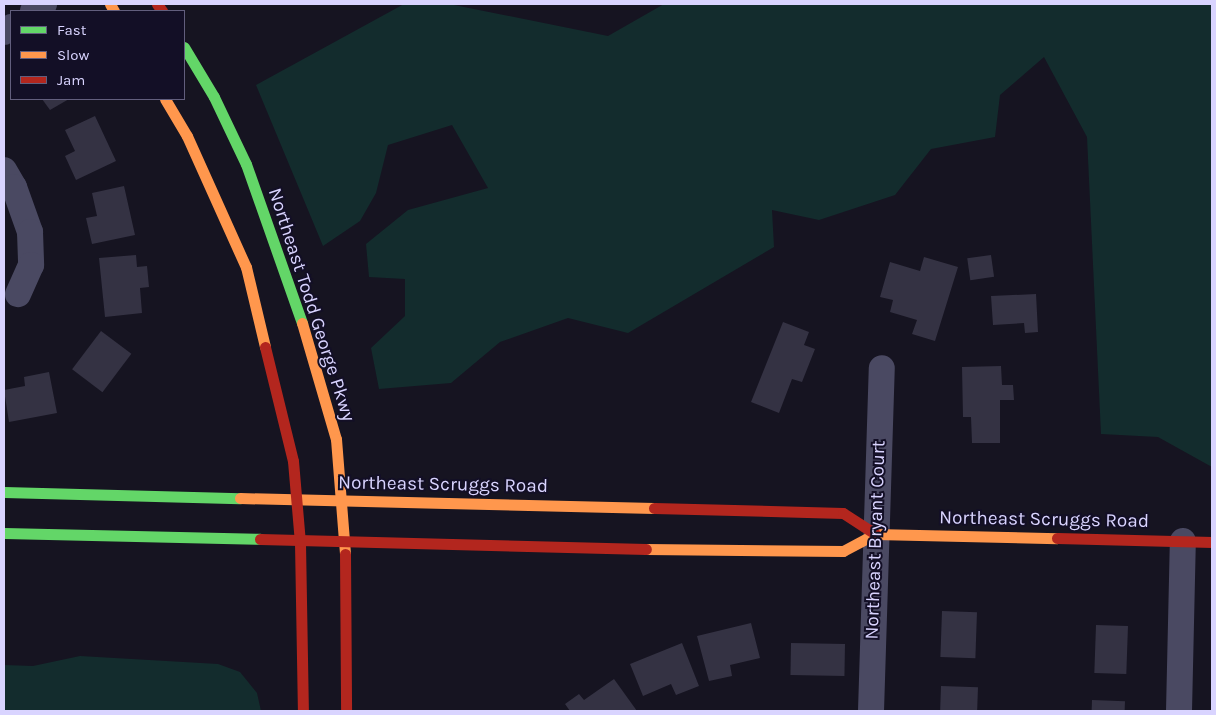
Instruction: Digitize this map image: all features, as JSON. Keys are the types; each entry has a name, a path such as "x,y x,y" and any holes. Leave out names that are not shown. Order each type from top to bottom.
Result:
{"street":[{"name":"Northeast Todd George Pkwy","path":"185,49 214,97 246,164 295,301 336,439 343,500 345,544 346,711"},
{"path":"166,100 187,136 246,267 293,460 298,499 300,542 303,711"},
{"path":"4,170 14,187 30,232 31,265 18,294"},
{"name":"Northeast Bryant Court","path":"871,711 875,534 882,368"},
{"name":"Northeast Scruggs Road","path":"4,492 843,513 875,534"},
{"name":"Northeast Scruggs Road","path":"4,534 345,544 761,552 843,551 875,534 1212,542"},
{"path":"1179,711 1183,541"}],"green space":[{"path":"404,4 449,4 608,36 664,4 1212,4 1212,467 1158,437 1101,434 1087,137 1044,57 1000,95 995,137 931,149 895,195 819,220 772,210 774,247 628,333 568,318 500,342 451,383 379,389 371,348 405,316 405,279 369,277 366,244 408,210 488,188 452,125 388,145 376,193 360,221 323,246 256,85"},
{"path":"80,656 218,664 240,672 257,693 261,711 4,711 4,665 33,666"}],"building":[{"path":"43,100 67,100 50,110"},
{"path":"95,116 116,161 76,180 65,156 75,151 65,130"},
{"path":"124,186 135,235 92,244 86,218 97,216 92,193"},
{"path":"136,255 137,267 147,266 149,287 140,288 142,313 105,317 99,258"},
{"path":"991,255 994,277 970,280 967,258"},
{"path":"924,257 958,267 935,341 912,334 917,320 890,312 893,300 880,297 890,262 920,271"},
{"path":"1036,294 1038,332 1025,333 1024,323 993,325 991,296"},
{"path":"783,322 809,332 804,345 815,349 802,382 792,379 779,413 751,402"},
{"path":"101,331 131,354 102,392 72,369"},
{"path":"1001,366 1002,385 1013,385 1014,400 1000,400 1000,443 972,443 971,417 963,417 962,367"},
{"path":"49,372 57,413 9,422 4,390 25,386 24,377"},
{"path":"942,611 977,612 975,658 940,657"},
{"path":"751,623 760,658 730,665 732,676 709,681 697,636"},
{"path":"1096,625 1128,626 1126,674 1094,673"},
{"path":"682,643 699,686 676,695 671,684 643,696 630,664"},
{"path":"791,643 845,644 844,676 790,675"},
{"path":"614,679 637,711 570,711 565,704 579,694 584,700"},
{"path":"941,686 978,687 977,711 940,711"},
{"path":"1092,700 1125,701 1125,711 1092,711"}],"traffic: fast":[{"path":"185,49 214,97 246,164 302,323"},
{"path":"4,492 240,498"},
{"path":"4,533 260,539"}],"traffic: slow":[{"path":"110,4 113,10"},
{"path":"166,100 187,136 246,267 265,347"},
{"path":"302,323 336,439 345,554"},
{"path":"240,498 654,508"},
{"path":"646,549 843,551 875,534 1057,538"}],"traffic: jam":[{"path":"157,4 161,10"},
{"path":"265,347 293,461 300,543 303,711"},
{"path":"654,508 843,513 875,534"},
{"path":"1057,538 1212,542"},
{"path":"260,539 646,549"},
{"path":"345,554 346,711"}]}
